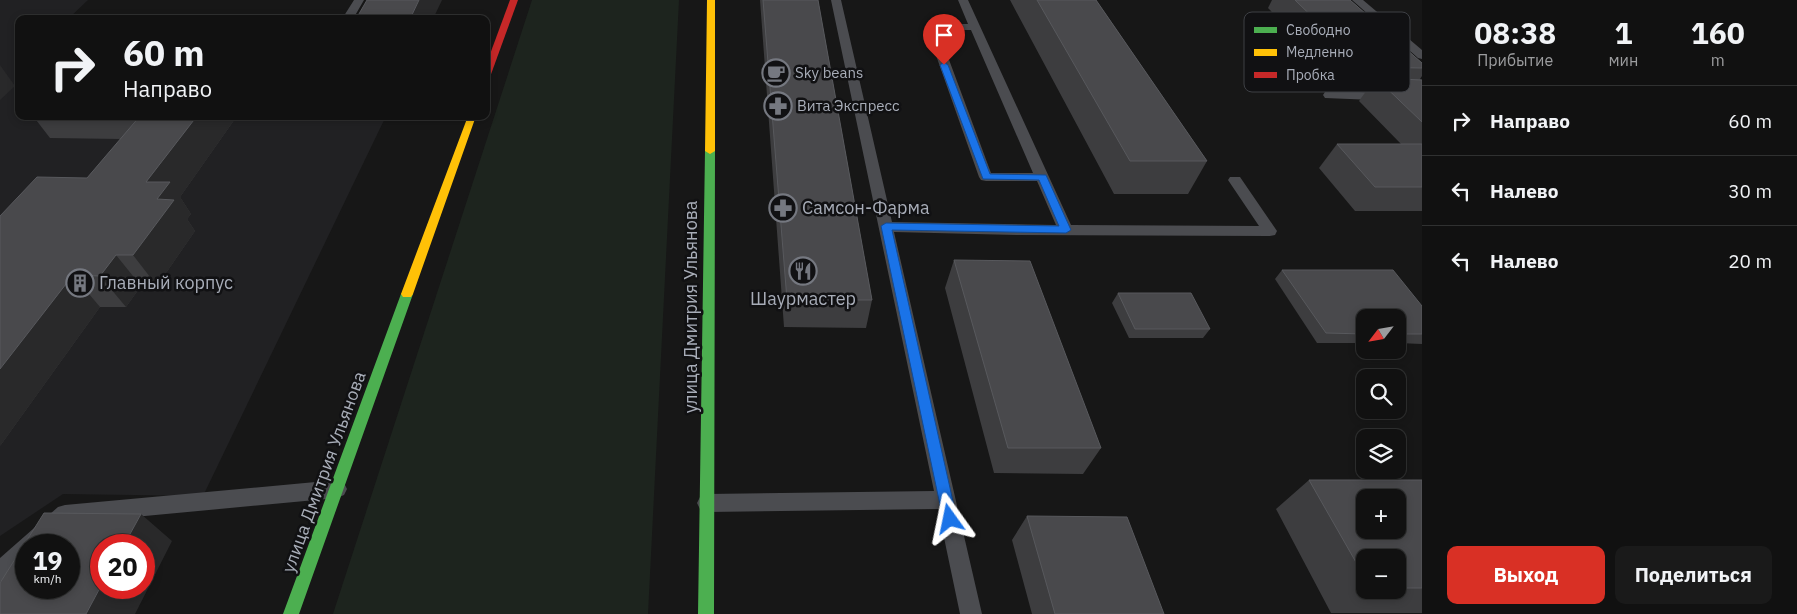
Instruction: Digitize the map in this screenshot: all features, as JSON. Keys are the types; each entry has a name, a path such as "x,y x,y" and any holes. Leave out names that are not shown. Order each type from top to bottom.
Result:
{"main road":[{"path":"490,66 514,0"},
{"name":"улица Дмитрия Ульянова","path":"706,614 711,0"},
{"name":"улица Дмитрия Ульянова","path":"291,614 471,120"}],"lane":[{"path":"350,15 359,0"},
{"path":"836,0 971,614"},
{"path":"963,0 1066,230"},
{"path":"1358,0 1372,12"},
{"path":"975,27 930,27 986,177 1042,177"},
{"path":"1410,46 1422,56"},
{"path":"1329,95 1422,98"},
{"path":"886,226 1066,230 1270,231 1235,180"},
{"path":"42,534 65,514 337,489"},
{"path":"707,503 946,500"},
{"path":"0,572 15,559"}],"shaded area":[{"path":"0,0 88,0 72,15 15,15 15,120 384,120 203,496 63,494 0,536"},
{"path":"532,0 679,0 648,614 333,614"}],"building":[{"path":"367,0 419,0 412,15 358,15"},
{"path":"763,0 818,0 872,300 787,300"},
{"path":"1037,0 1096,0 1207,161 1130,161"},
{"path":"1295,0 1350,0 1364,12 1307,12"},
{"path":"1410,52 1422,63 1422,68 1410,68"},
{"path":"1410,79 1422,80 1422,122 1391,92 1410,92"},
{"path":"137,120 194,120 146,182 170,182 157,199 174,200 133,255 116,255 100,276 73,275 0,369 0,216 37,177 87,178"},
{"path":"1337,144 1422,144 1422,187 1375,187"},
{"path":"954,260 1030,261 1101,448 1008,448"},
{"path":"1282,270 1393,270 1422,306 1422,334 1406,334 1406,309 1356,309 1356,334 1326,333"},
{"path":"1118,293 1191,293 1210,329 1135,329"},
{"path":"1309,480 1422,480 1422,588 1406,588 1406,549 1356,549 1356,562"},
{"path":"44,513 141,514 130,534 90,534 90,599 94,599 86,614 0,614 0,583 15,559 15,599 80,599 80,534 31,534"},
{"path":"1027,516 1127,517 1164,614 1055,614"}],"traffic: fast":[{"path":"706,614 710,151"},
{"path":"291,614 407,294"}],"traffic: slow":[{"path":"710,151 711,0"},
{"path":"407,294 471,120"}],"traffic: jam":[{"path":"490,66 514,0"}],"place":[{"name":"Sky beans","path":"776,73"},
{"name":"Вита Экспресс","path":"778,106"},
{"name":"Самсон-Фарма","path":"783,208"},
{"name":"Шаурмастер","path":"803,271"},
{"name":"Главный корпус","path":"80,283"}],"route":[{"path":"944,65 986,177 1042,177 1066,230 886,226 950,519"}]}
